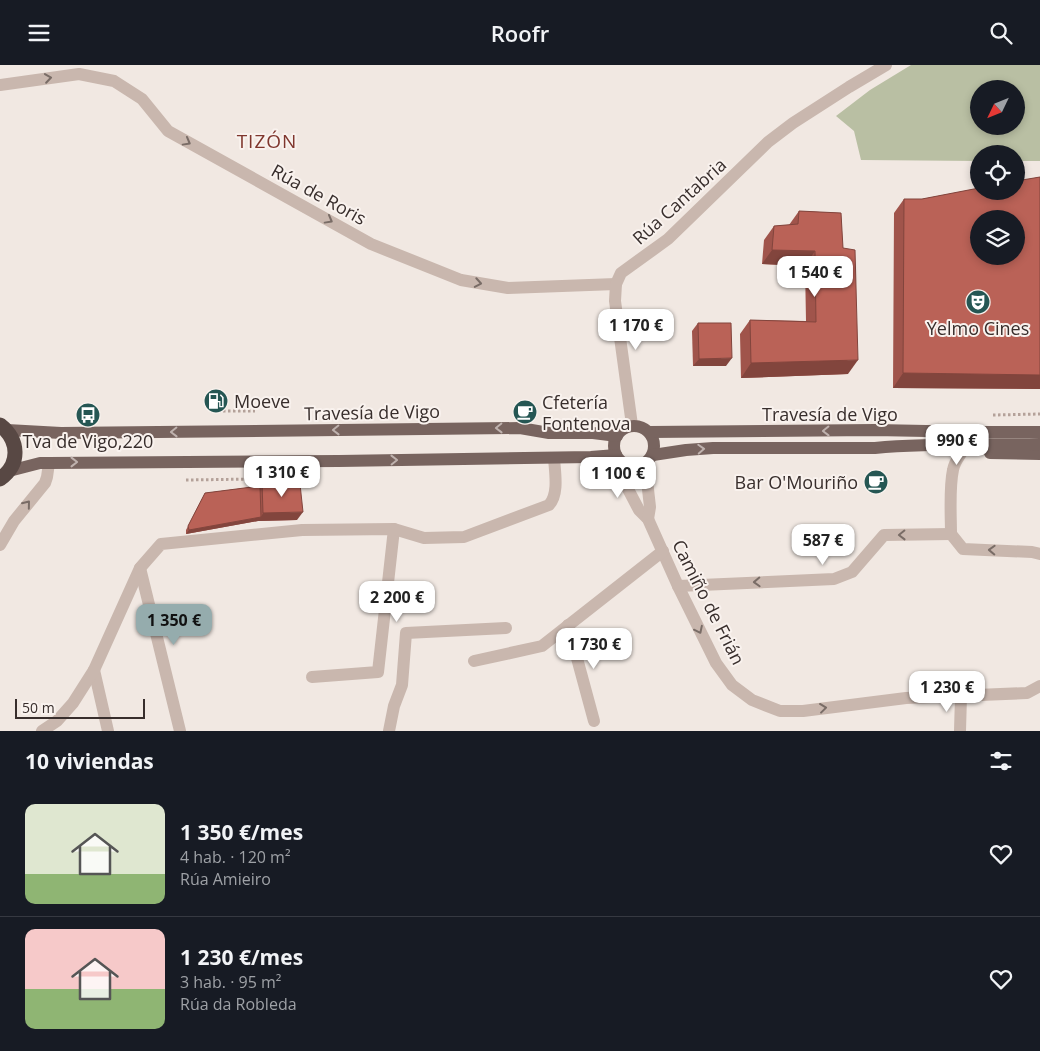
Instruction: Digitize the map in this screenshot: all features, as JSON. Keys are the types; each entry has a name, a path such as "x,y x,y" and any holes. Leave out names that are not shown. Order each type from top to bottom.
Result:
{"highway":[{"path":"3,428 12,438 15,446 15,455 13,463 3,477"}],"main road":[{"path":"875,430 1040,423"},
{"path":"3,477 40,463 591,457 620,459 634,466 640,465 649,459 654,443 650,432 642,427 632,425 620,431 614,445 620,459"},
{"name":"Travesía de Vigo","path":"3,428 61,433 520,427 549,433 617,435"},
{"name":"Travesía de Vigo","path":"650,432 1040,431"},
{"name":"Travesía de Vigo","path":"649,459 686,450 713,448 875,448 1040,444"},
{"path":"875,448 1040,454"}],"street":[{"name":"Rúa Cantabria","path":"616,284 621,273 668,239 768,142 801,118 886,65"},
{"name":"Rúa de Roris","path":"0,85 79,74 114,81 142,99 168,131 371,244 461,280 508,288 616,284"},
{"path":"616,284 615,301 632,425"},
{"path":"962,452 953,469 951,482 950,535 963,549 1037,554"},
{"path":"42,731 57,721 73,703 94,670 140,568 161,544 302,530 394,529 424,538 464,537 549,505 555,495 554,458"},
{"name":"Camiño de Frián","path":"620,459 628,489 640,510 648,519 716,663 732,685 752,700 780,711 803,711 906,698 1027,693 1040,686"},
{"name":"Camiño de Frián","path":"648,519 650,507 649,459"},
{"path":"0,545 14,521 45,483 49,463"},
{"path":"312,677 378,672 394,529"},
{"path":"678,586 834,579 852,572 884,535 950,535"},
{"path":"474,661 542,646 663,551"},
{"path":"140,568 180,731"},
{"path":"568,625 594,721"},
{"path":"389,731 394,706 402,685 406,633 506,628"},
{"path":"94,670 108,731"},
{"path":"960,731 961,696"}],"path":[{"path":"223,411 255,411"},
{"path":"186,480 254,479"}],"green space":[{"path":"911,65 1040,65 1040,161 1025,161 1025,145 970,145 970,161 861,160 854,131 836,116 870,90"}],"building":[{"path":"1040,177 1040,375 903,373 904,199 922,199 970,190 970,200 1025,200 1025,180"},
{"path":"799,211 841,213 843,248 855,250 858,360 751,363 750,320 816,322 815,251 772,250 774,226 798,224"},
{"path":"698,323 731,323 732,358 699,359"},
{"path":"262,482 300,484 303,512 263,513"},
{"path":"260,486 261,517 189,530 188,526 205,493"}],"place":[{"name":"Yelmo Cines","path":"978,302"},
{"name":"Moeve","path":"216,401"},
{"name":"Cfetería Fontenova","path":"525,412"},
{"name":"Tva de Vigo,220","path":"88,415"},
{"name":"Bar O'Mouriño","path":"876,482"}],"district":[{"name":"TIZÓN","path":"267,141"}]}
